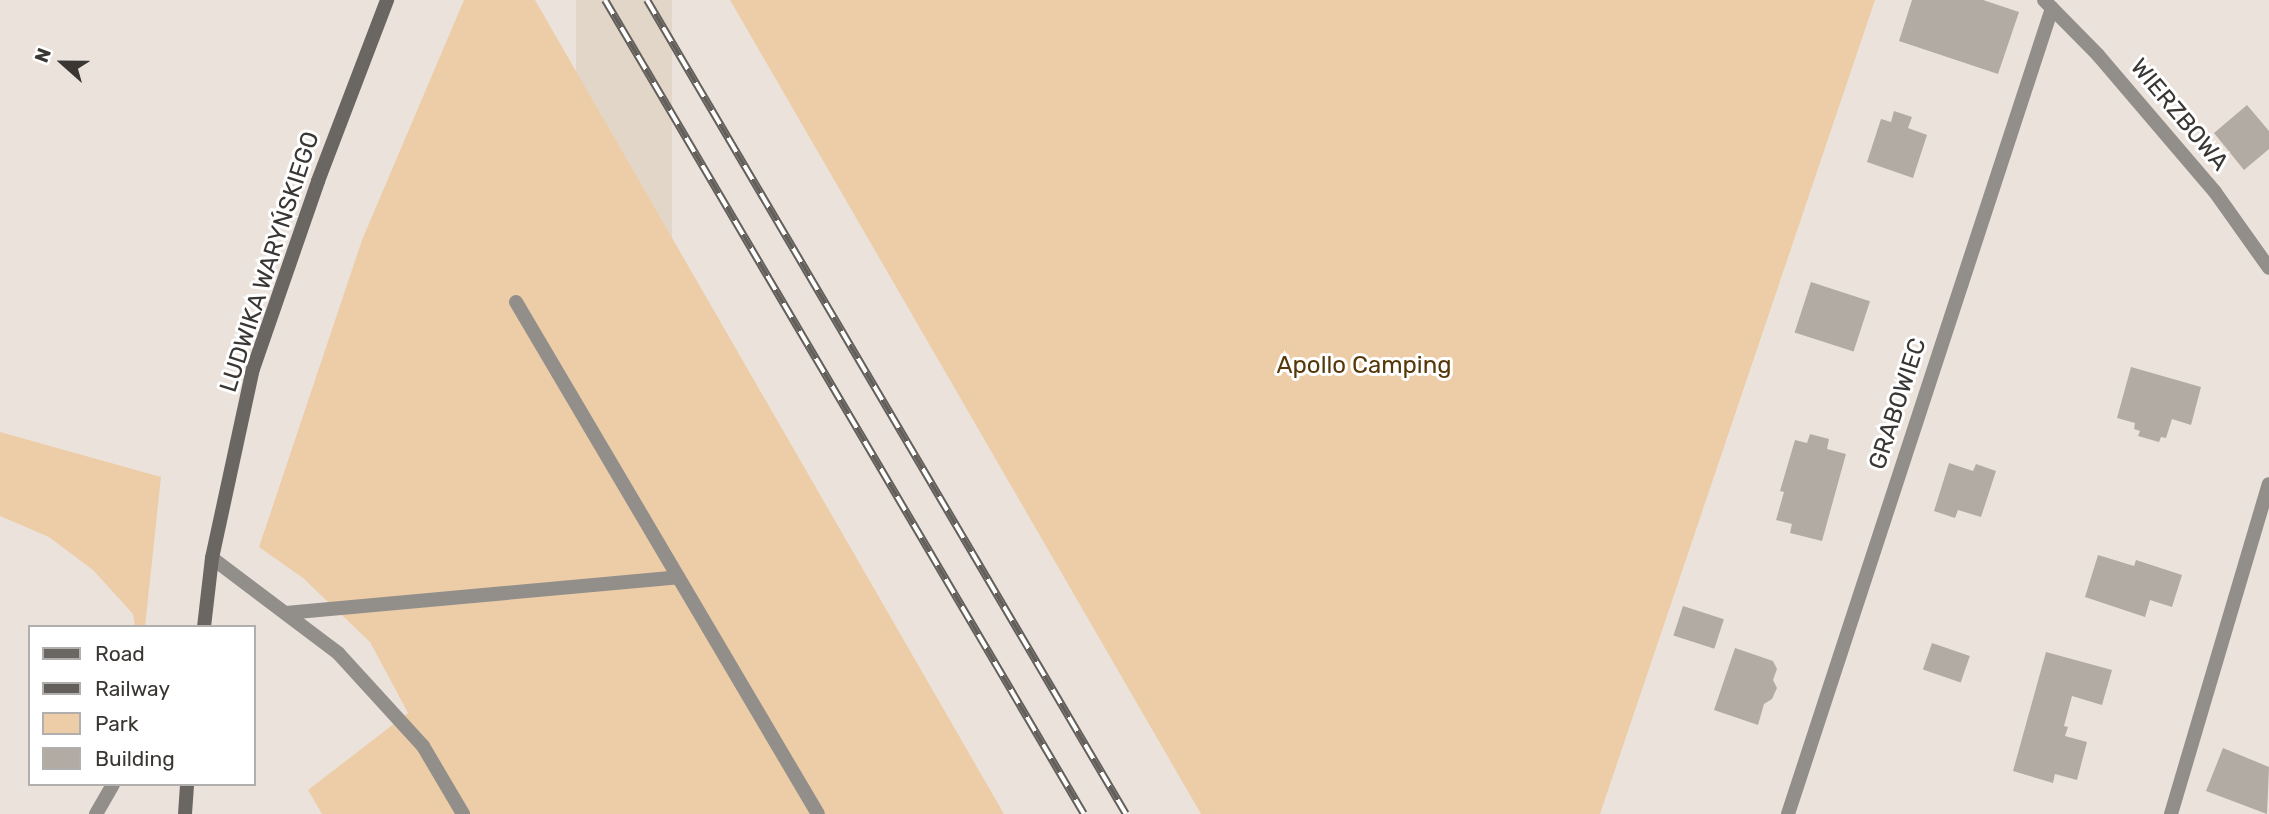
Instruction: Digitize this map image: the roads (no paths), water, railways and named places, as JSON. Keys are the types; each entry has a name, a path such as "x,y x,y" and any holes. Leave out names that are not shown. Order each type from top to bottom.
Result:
{"street":[{"name":"LUDWIKA WARYŃSKIEGO","path":"204,625 212,558 253,369 318,181 387,0"},
{"name":"WIERZBOWA","path":"2048,4 2098,55 2215,192 2269,268"},
{"name":"GRABOWIEC","path":"1788,814 2048,4"},
{"path":"516,302 818,814"},
{"path":"2171,814 2269,484"},
{"path":"212,558 338,653 423,746 463,814"},
{"path":"285,613 678,577"},
{"path":"96,814 112,786"},
{"path":"185,814 187,786"}],"railway":[{"path":"605,0 1084,814"},
{"path":"647,0 1126,814"}],"park label":[{"name":"Apollo Camping","path":"1364,366"}]}
